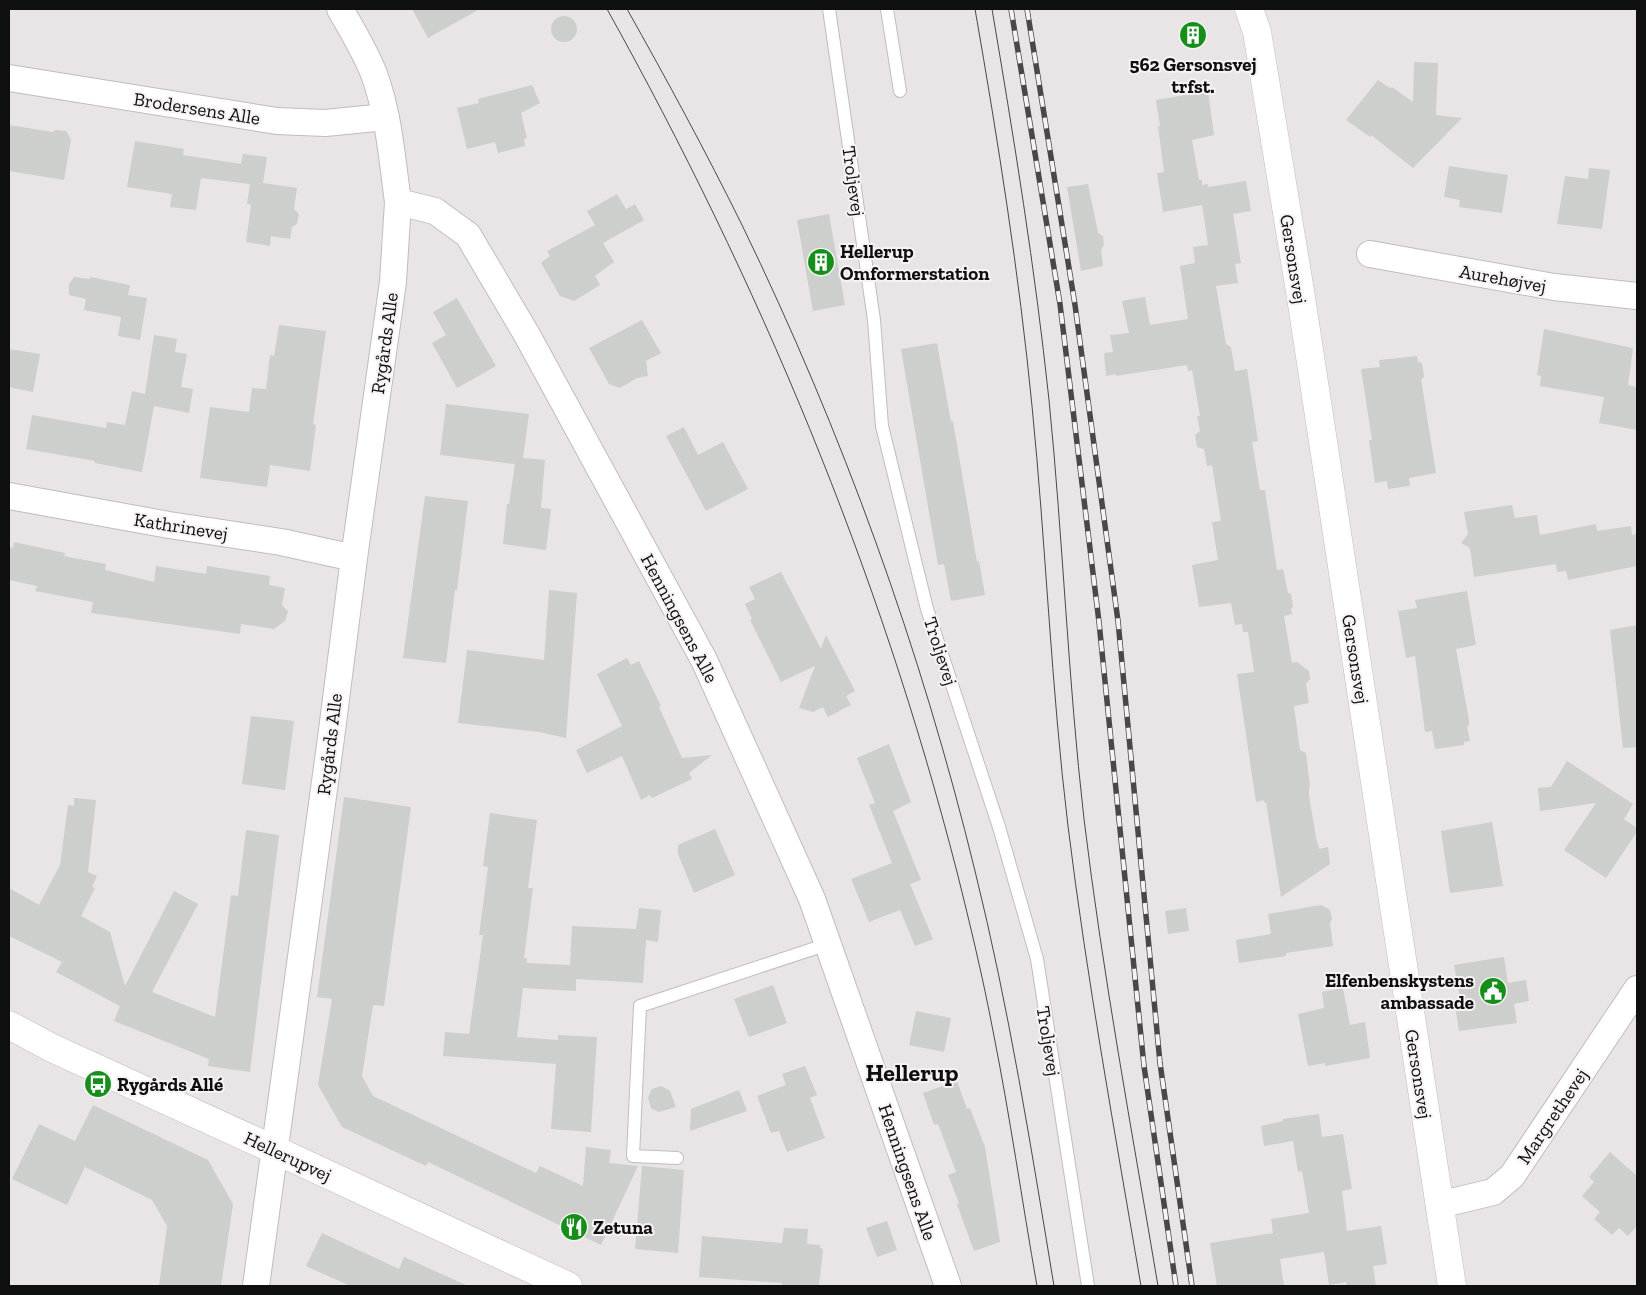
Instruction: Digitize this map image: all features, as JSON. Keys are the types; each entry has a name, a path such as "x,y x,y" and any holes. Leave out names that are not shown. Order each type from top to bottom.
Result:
{"street":[{"path":"340,9 374,73 386,116 398,202"},
{"name":"Gersonsvej","path":"1255,16 1298,283 1452,1286"},
{"name":"Brodersens Alle","path":"9,78 277,121 325,124 386,116"},
{"name":"Rygårds Alle","path":"256,1286 393,282 398,202"},
{"name":"Henningsens Alle","path":"398,202 435,210 468,235 527,335 704,660 812,899 948,1286"},
{"name":"Aurehøjvej","path":"1370,254 1554,287 1637,296"},
{"name":"Kathrinevej","path":"9,496 169,525 281,542 354,558"},
{"name":"Margrethevej","path":"1439,1205 1493,1192 1512,1176 1637,990"},
{"name":"Hellerupvej","path":"9,1025 52,1048 568,1286"}],"lane":[{"name":"Troljevej","path":"829,9 874,320 882,426 927,610 999,827 1037,960 1080,1247 1088,1286"},
{"path":"887,9 900,91"},
{"path":"677,1158 633,1156 640,1006 828,944"}],"building":[{"path":"412,9 480,9 428,38"},
{"path":"564,16 573,20 577,29 573,38 564,42 555,38 551,29 555,20"},
{"path":"1414,62 1438,63 1436,115 1462,118 1413,168 1371,135 1370,137 1346,120 1378,80 1390,88 1392,87 1413,102"},
{"path":"532,85 540,103 521,113 527,138 524,139 525,146 498,153 495,142 467,149 457,108 479,103 478,99"},
{"path":"1208,91 1214,135 1192,140 1199,180 1202,180 1202,185 1208,184 1208,187 1246,181 1251,211 1233,214 1241,263 1235,264 1238,283 1216,286 1226,344 1231,347 1235,371 1247,369 1258,441 1252,442 1260,490 1265,490 1277,570 1283,569 1293,606 1291,609 1292,614 1284,616 1292,663 1297,662 1309,671 1310,679 1306,684 1309,703 1294,706 1300,750 1306,753 1310,786 1309,796 1317,843 1319,849 1328,847 1330,864 1281,897 1266,802 1264,803 1264,800 1256,802 1237,674 1254,672 1248,632 1243,632 1242,624 1235,625 1231,603 1199,607 1192,565 1218,560 1212,522 1221,521 1212,465 1207,466 1204,449 1197,447 1195,435 1200,431 1197,416 1200,416 1192,370 1188,371 1187,365 1106,376 1104,353 1113,352 1110,335 1129,333 1122,301 1145,297 1150,325 1188,319 1180,266 1195,263 1193,247 1208,245 1202,205 1163,212 1157,173 1164,172 1156,100"},
{"path":"9,125 53,132 56,130 66,131 71,139 64,180 9,171"},
{"path":"135,141 184,149 183,155 241,164 243,154 267,157 263,183 297,188 294,209 299,214 297,224 292,227 290,239 271,236 270,246 246,242 251,205 247,204 250,184 201,178 196,210 170,207 172,194 127,187"},
{"path":"1449,166 1508,175 1502,213 1459,207 1460,200 1444,197"},
{"path":"1589,168 1610,170 1602,229 1557,224 1565,176 1588,179"},
{"path":"1088,184 1098,233 1103,236 1104,245 1101,250 1103,266 1081,271 1067,187"},
{"path":"617,194 626,209 635,204 644,220 603,243 614,262 595,276 600,285 574,301 560,296 541,263 550,256 547,251 595,225 587,211"},
{"name":"Hellerup Omformerstation","path":"829,214 845,305 813,311 797,220"},
{"path":"74,277 90,279 90,277 130,285 128,295 147,298 140,340 118,336 121,317 84,310 86,299 69,295 69,284"},
{"path":"457,298 496,366 457,388 432,343 446,335 433,312"},
{"path":"642,320 661,353 646,361 648,376 637,378 620,388 609,384 589,348"},
{"path":"279,325 326,331 313,424 316,425 310,471 270,465 267,487 200,478 210,407 249,412 252,388 266,389 270,355 274,356"},
{"path":"1544,329 1633,348 1628,385 1637,387 1637,430 1599,423 1604,397 1540,386 1541,376 1537,375"},
{"path":"154,335 177,339 175,352 187,354 181,387 193,389 189,413 154,406 142,472 95,463 95,461 26,449 32,415 106,428 107,422 125,425 132,391 145,394"},
{"path":"937,343 951,422 953,421 977,562 979,561 985,595 951,601 944,564 938,565 901,349"},
{"path":"9,349 40,354 33,392 9,387"},
{"path":"1417,356 1418,362 1422,363 1424,377 1421,379 1436,473 1409,478 1410,486 1388,489 1387,481 1375,483 1369,440 1372,440 1361,369 1380,367 1379,360"},
{"path":"446,404 529,414 523,458 545,460 541,508 551,509 546,550 503,544 507,504 509,504 515,464 440,455"},
{"path":"684,427 698,455 723,442 748,489 706,511 666,436"},
{"path":"425,496 468,501 446,663 403,658"},
{"path":"1512,505 1515,518 1537,515 1540,535 1596,524 1597,531 1631,526 1632,535 1637,534 1637,566 1568,580 1566,571 1557,572 1556,564 1474,577 1470,548 1461,543 1468,534 1464,512"},
{"path":"14,542 65,553 64,556 106,564 105,570 154,582 156,566 206,574 207,566 270,576 269,585 285,588 282,605 288,611 285,621 274,629 241,624 240,634 91,613 93,602 35,591 37,586 9,580 9,547 13,548"},
{"path":"781,572 821,649 826,635 855,691 846,696 851,705 828,717 823,707 813,712 799,708 815,666 781,682 750,620 752,619 745,604 755,599 749,587"},
{"path":"549,590 577,593 566,738 539,732 458,723 467,650 544,660"},
{"path":"1467,591 1476,645 1456,649 1469,720 1469,726 1467,726 1470,741 1464,742 1464,745 1435,749 1432,731 1425,732 1415,656 1406,658 1398,611 1417,608 1415,600"},
{"path":"1637,625 1637,747 1623,748 1610,630"},
{"path":"627,658 631,665 639,661 661,706 659,707 682,758 712,755 689,773 692,779 652,798 650,795 641,800 622,756 587,773 576,750 622,726 597,674"},
{"path":"251,716 294,721 285,790 242,784"},
{"path":"889,744 911,802 893,811 921,880 910,884 933,939 915,946 900,910 869,922 851,879 892,863 869,805 875,803 857,758"},
{"path":"1567,761 1633,804 1624,819 1637,828 1637,832 1606,878 1564,850 1596,803 1540,811 1538,788 1551,787"},
{"path":"344,797 411,807 384,1006 373,1005 362,1076 373,1096 536,1173 540,1166 583,1186 586,1147 611,1150 609,1163 638,1166 601,1245 428,1162 426,1166 342,1127 318,1085 332,999 317,997"},
{"path":"74,798 96,800 88,872 97,876 92,887 95,888 81,916 110,932 125,986 174,891 198,904 152,992 215,1017 231,895 238,896 246,830 279,835 250,1072 208,1066 209,1059 114,1021 120,1006 56,972 62,962 9,936 9,888 39,905 60,865 68,805 74,806"},
{"path":"490,813 537,820 528,888 533,888 524,958 527,958 527,963 570,965 572,926 636,929 639,908 661,910 658,942 646,940 643,983 576,979 576,991 523,988 517,1037 558,1040 558,1035 597,1037 591,1132 551,1129 556,1064 443,1056 445,1032 469,1034 483,935 479,935 488,867 483,866"},
{"path":"1492,822 1503,886 1450,893 1441,831"},
{"path":"715,829 735,875 694,893 678,854 678,845"},
{"path":"1321,905 1330,910 1333,946 1239,963 1236,940 1271,934 1268,914"},
{"path":"1186,908 1189,931 1168,934 1165,911"},
{"name":"Elfenbenskystens ambassade","path":"1504,957 1508,983 1526,980 1529,1001 1514,1004 1517,1023 1459,1031 1454,999 1460,998 1454,965"},
{"path":"773,985 787,1023 749,1037 734,999"},
{"path":"1343,988 1350,1025 1365,1022 1370,1058 1325,1066 1325,1063 1308,1066 1298,1014 1324,1008 1322,992"},
{"path":"916,1011 951,1018 944,1052 909,1045"},
{"path":"805,1066 817,1095 810,1098 825,1138 787,1152 779,1131 771,1133 757,1096 786,1085 782,1074"},
{"path":"957,1081 967,1109 970,1108 985,1147 1000,1242 974,1251 948,1175 956,1172 938,1124 934,1125 923,1093"},
{"path":"661,1086 670,1091 676,1107 659,1112 651,1108 648,1098 652,1089"},
{"path":"739,1090 747,1111 690,1131 691,1109"},
{"path":"93,1105 208,1160 233,1204 221,1286 159,1286 167,1226 152,1200 85,1167 67,1205 12,1179 39,1124 75,1141"},
{"path":"1319,1114 1322,1137 1343,1134 1352,1189 1342,1191 1347,1231 1381,1226 1387,1264 1373,1266 1376,1286 1347,1286 1346,1282 1329,1285 1324,1252 1280,1259 1284,1286 1217,1286 1210,1243 1273,1233 1271,1219 1309,1213 1302,1171 1298,1172 1293,1141 1264,1146 1261,1126 1283,1121 1283,1119"},
{"path":"1610,1152 1637,1176 1637,1226 1628,1236 1619,1228 1612,1235 1594,1219 1600,1212 1582,1196 1594,1182 1589,1177"},
{"path":"642,1166 684,1170 678,1253 635,1249"},
{"path":"887,1221 897,1250 877,1257 866,1228"},
{"path":"784,1228 808,1229 807,1244 820,1245 820,1248 823,1249 819,1286 781,1286 782,1283 699,1277 702,1236 782,1243"},
{"path":"322,1233 399,1269 404,1257 468,1286 350,1286 306,1266"}],"tram line":[{"path":"607,9 715,216 764,322 810,429 852,537 891,647 926,759 957,872 976,951 999,1063 1037,1286"},
{"path":"627,9 714,170 779,303 845,461 904,623 954,788 987,922 1019,1078 1054,1286"},
{"path":"975,9 1007,207 1027,356 1037,458 1057,721 1068,826 1111,1114 1141,1286"},
{"path":"992,9 1024,204 1049,400 1078,767 1084,819 1118,1053 1158,1286"}],"railway":[{"path":"1011,9 1060,304 1099,622 1144,1066 1176,1286"},
{"path":"1027,9 1075,305 1118,621 1160,1063 1192,1286"}],"place":[{"name":"562 Gersonsvej trfst.","path":"1193,35"},
{"name":"Hellerup Omformerstation","path":"821,262"},
{"name":"Elfenbenskystens ambassade","path":"1493,991"},
{"name":"Rygårds Allé","path":"98,1084"},
{"name":"Zetuna","path":"574,1227"}],"district":[{"name":"Hellerup","path":"912,1073"}]}
